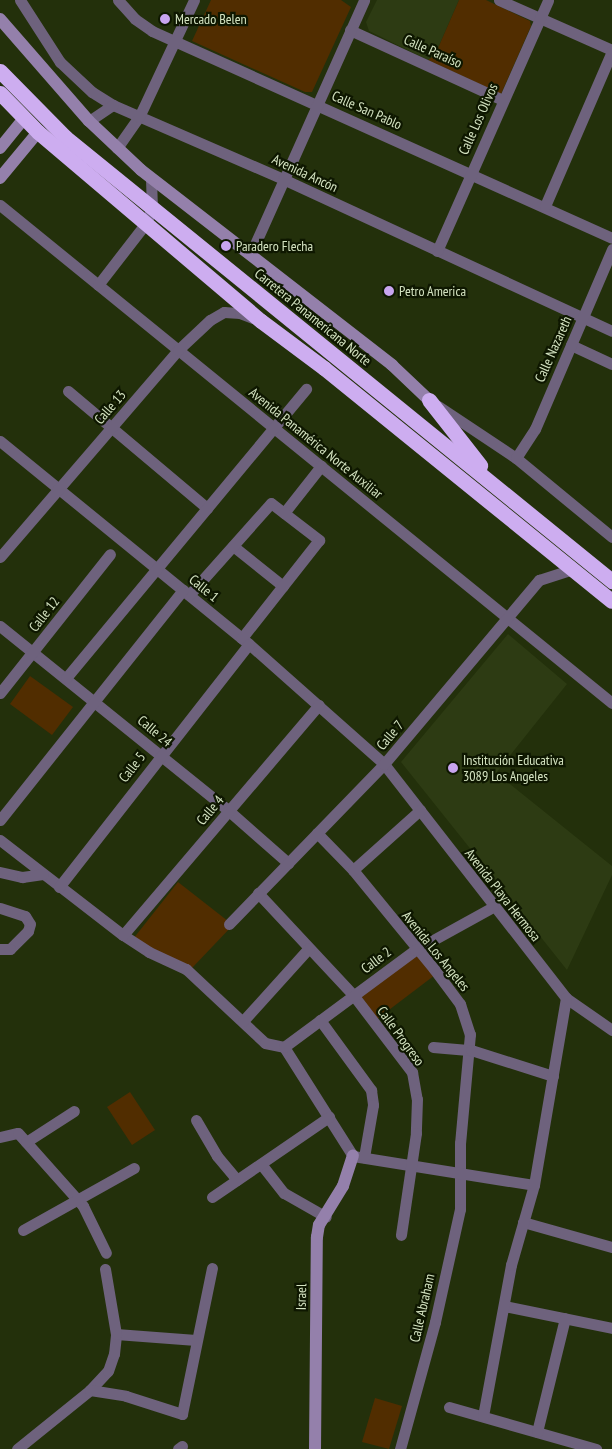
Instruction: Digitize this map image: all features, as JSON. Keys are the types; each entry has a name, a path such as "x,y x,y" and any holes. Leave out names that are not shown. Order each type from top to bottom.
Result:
{"highway":[{"name":"Carretera Panamericana Norte","path":"0,71 46,120 612,581"},
{"path":"0,93 38,132 261,321 324,368 612,601"},
{"path":"429,400 496,486"}],"main road":[{"path":"0,19 89,121 117,148 151,178 251,253 392,365 429,400"},
{"path":"0,148 24,118"},
{"path":"0,178 38,132"},
{"name":"Israel","path":"315,1449 316,1237 319,1225 326,1217 359,1156"}],"street":[{"name":"Avenida Ancón","path":"20,0 60,62 92,92 113,105 283,179 612,331"},
{"name":"Calle San Pablo","path":"118,0 135,19 175,41 545,206 612,238"},
{"path":"117,148 139,116 194,0"},
{"path":"251,253 363,2 351,0"},
{"path":"499,0 612,51 545,206"},
{"name":"Calle Los Olivos","path":"437,251 538,18 548,0"},
{"name":"Calle Paraíso","path":"350,30 503,100"},
{"path":"89,121 113,105"},
{"path":"98,285 146,223 152,208 151,178"},
{"name":"Avenida Panamérica Norte Auxiliar","path":"0,205 612,703"},
{"name":"Calle Nazareth","path":"516,458 535,429 612,249"},
{"name":"Calle 13","path":"0,557 178,350 210,320 224,312 240,313 261,321"},
{"path":"571,345 612,364"},
{"path":"66,678 306,388"},
{"path":"68,391 207,508"},
{"path":"429,400 516,458 612,537"},
{"name":"Calle 1","path":"0,441 245,641 384,764"},
{"path":"0,820 95,701 186,592 233,546 270,503 284,513 321,466"},
{"name":"Calle 5","path":"59,887 160,755 245,641 283,586 319,540 284,513"},
{"path":"233,546 283,586"},
{"name":"Calle 12","path":"0,693 110,554"},
{"name":"Calle 7","path":"229,924 384,764 539,580 572,569"},
{"name":"Calle 24","path":"0,626 229,811 288,863"},
{"name":"Calle 4","path":"123,935 319,705"},
{"name":"Avenida Playa Hermosa","path":"384,764 493,907 566,998 612,1030"},
{"path":"353,870 420,810"},
{"name":"Avenida Los Angeles","path":"316,833 353,870 460,1004 467,1019 471,1050 458,1172"},
{"path":"0,840 123,935 149,952 186,970 265,1043 284,1047 329,1117 359,1156 534,1185"},
{"path":"0,872 22,877 43,874"},
{"name":"Calle Progreso","path":"258,894 354,996 412,1072 417,1099 412,1164 401,1235"},
{"name":"Calle 2","path":"284,1047 416,950 493,907"},
{"path":"0,908 25,916 30,924 28,931 10,949 0,950"},
{"path":"243,1021 309,948"},
{"path":"483,1416 504,1306 523,1222 534,1185 566,998"},
{"path":"320,1020 371,1090 373,1105 359,1156"},
{"path":"433,1047 471,1050 553,1076"},
{"path":"26,1142 74,1111"},
{"path":"212,1197 329,1117"},
{"path":"196,1120 216,1156 237,1180"},
{"path":"0,1138 18,1133 83,1206 106,1252"},
{"path":"261,1164 284,1193 326,1217"},
{"path":"23,1230 134,1168"},
{"name":"Calle Abraham","path":"400,1449 452,1248 460,1209 458,1172"},
{"path":"523,1222 612,1247"},
{"path":"90,1390 126,1396 182,1414 212,1268"},
{"path":"17,1449 90,1390 108,1371 114,1354 116,1334 105,1269"},
{"path":"504,1306 612,1328"},
{"path":"537,1432 565,1318"},
{"path":"116,1334 196,1340"},
{"path":"449,1407 596,1449"}],"shaded area":[{"path":"211,0 341,0 351,7 312,92 305,92 192,41"},
{"path":"377,0 459,0 435,55 428,60 369,31 366,22"},
{"path":"459,0 486,0 530,21 531,26 501,94 428,60 435,55"},
{"name":"Institución Educativa 3089 Los Angeles","path":"508,634 567,684 496,773 612,866 612,875 567,970 401,762"},
{"path":"30,676 73,707 52,735 10,704"},
{"path":"178,882 233,925 192,968 133,939"},
{"path":"413,957 420,957 435,975 377,1019 361,996"},
{"path":"130,1092 155,1130 132,1145 107,1107"},
{"path":"375,1398 402,1406 389,1449 362,1442"}],"place":[{"name":"Mercado Belen","path":"165,19"},
{"name":"Paradero Flecha","path":"226,246"},
{"name":"Petro America","path":"389,291"},
{"name":"Institución Educativa 3089 Los Angeles","path":"453,768"}]}
